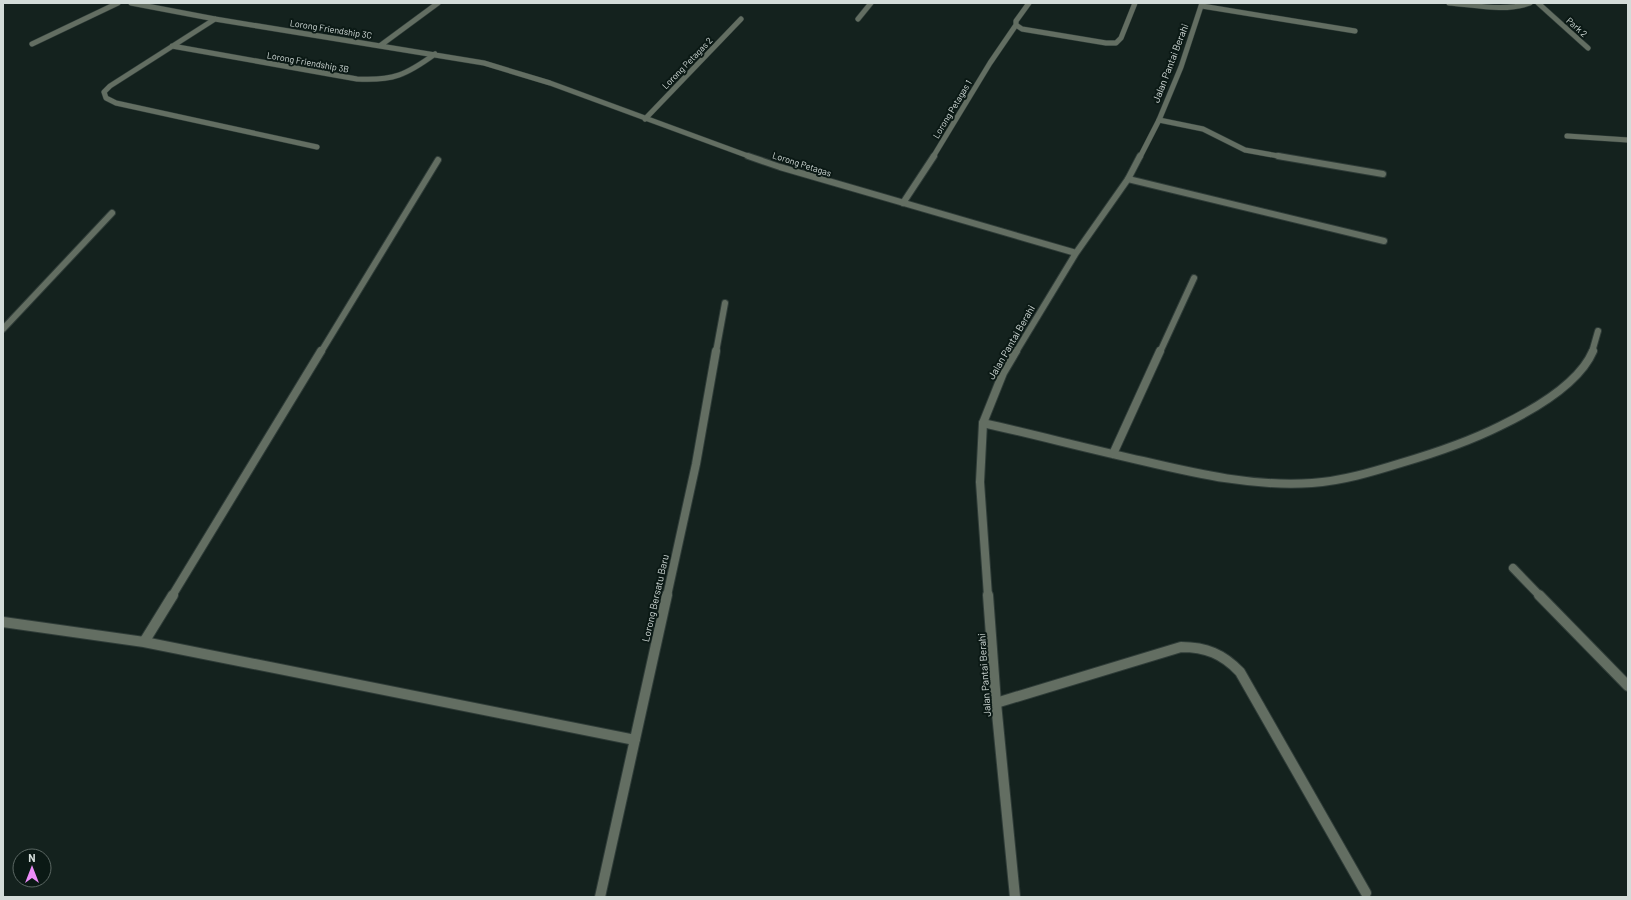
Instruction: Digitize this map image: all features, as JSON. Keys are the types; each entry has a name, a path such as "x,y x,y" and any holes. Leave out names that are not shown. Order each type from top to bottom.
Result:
{"street":[{"path":"32,44 118,3"},
{"name":"Lorong Friendship 3C","path":"131,3 215,19 435,54 484,63 528,75"},
{"path":"381,45 438,3"},
{"path":"858,19 871,3"},
{"name":"Lorong Petagas 1","path":"903,203 948,134 990,63 1016,25 1016,21 1029,3"},
{"path":"1016,25 1022,29 1106,43 1116,43 1121,38 1135,3"},
{"path":"1449,3 1513,7 1530,3"},
{"name":"Park 2","path":"1538,3 1588,48"},
{"path":"1202,4 1355,31"},
{"name":"Jalan Pantai Berahi","path":"1015,897 996,703 980,482 983,422 1003,373 1076,252 1128,179 1159,120 1181,67 1202,4"},
{"path":"215,19 110,86 104,92 106,98 116,103 317,147"},
{"name":"Lorong Petagas 2","path":"645,119 741,19"},
{"name":"Lorong Friendship 3B","path":"172,46 357,79 375,80 390,80 412,71 435,54"},
{"name":"Lorong Petagas","path":"528,75 645,119 780,167 1076,252"},
{"path":"1159,120 1197,127 1217,135 1232,145 1245,150 1383,174"},
{"path":"1567,136 1628,140"},
{"path":"144,642 438,160"},
{"path":"1128,179 1384,241"},
{"path":"3,329 112,213"},
{"path":"1113,454 1194,278"},
{"name":"Lorong Bersatu Baru","path":"600,897 696,464 724,303"},
{"path":"983,422 1184,471 1266,482 1312,483 1350,477 1379,470 1469,440 1516,418 1564,388 1580,370 1597,343 1598,331"},
{"path":"1513,568 1628,686"},
{"path":"3,622 144,642 635,740"},
{"path":"996,703 1181,647 1196,646 1212,650 1228,659 1240,672 1366,893"}]}
